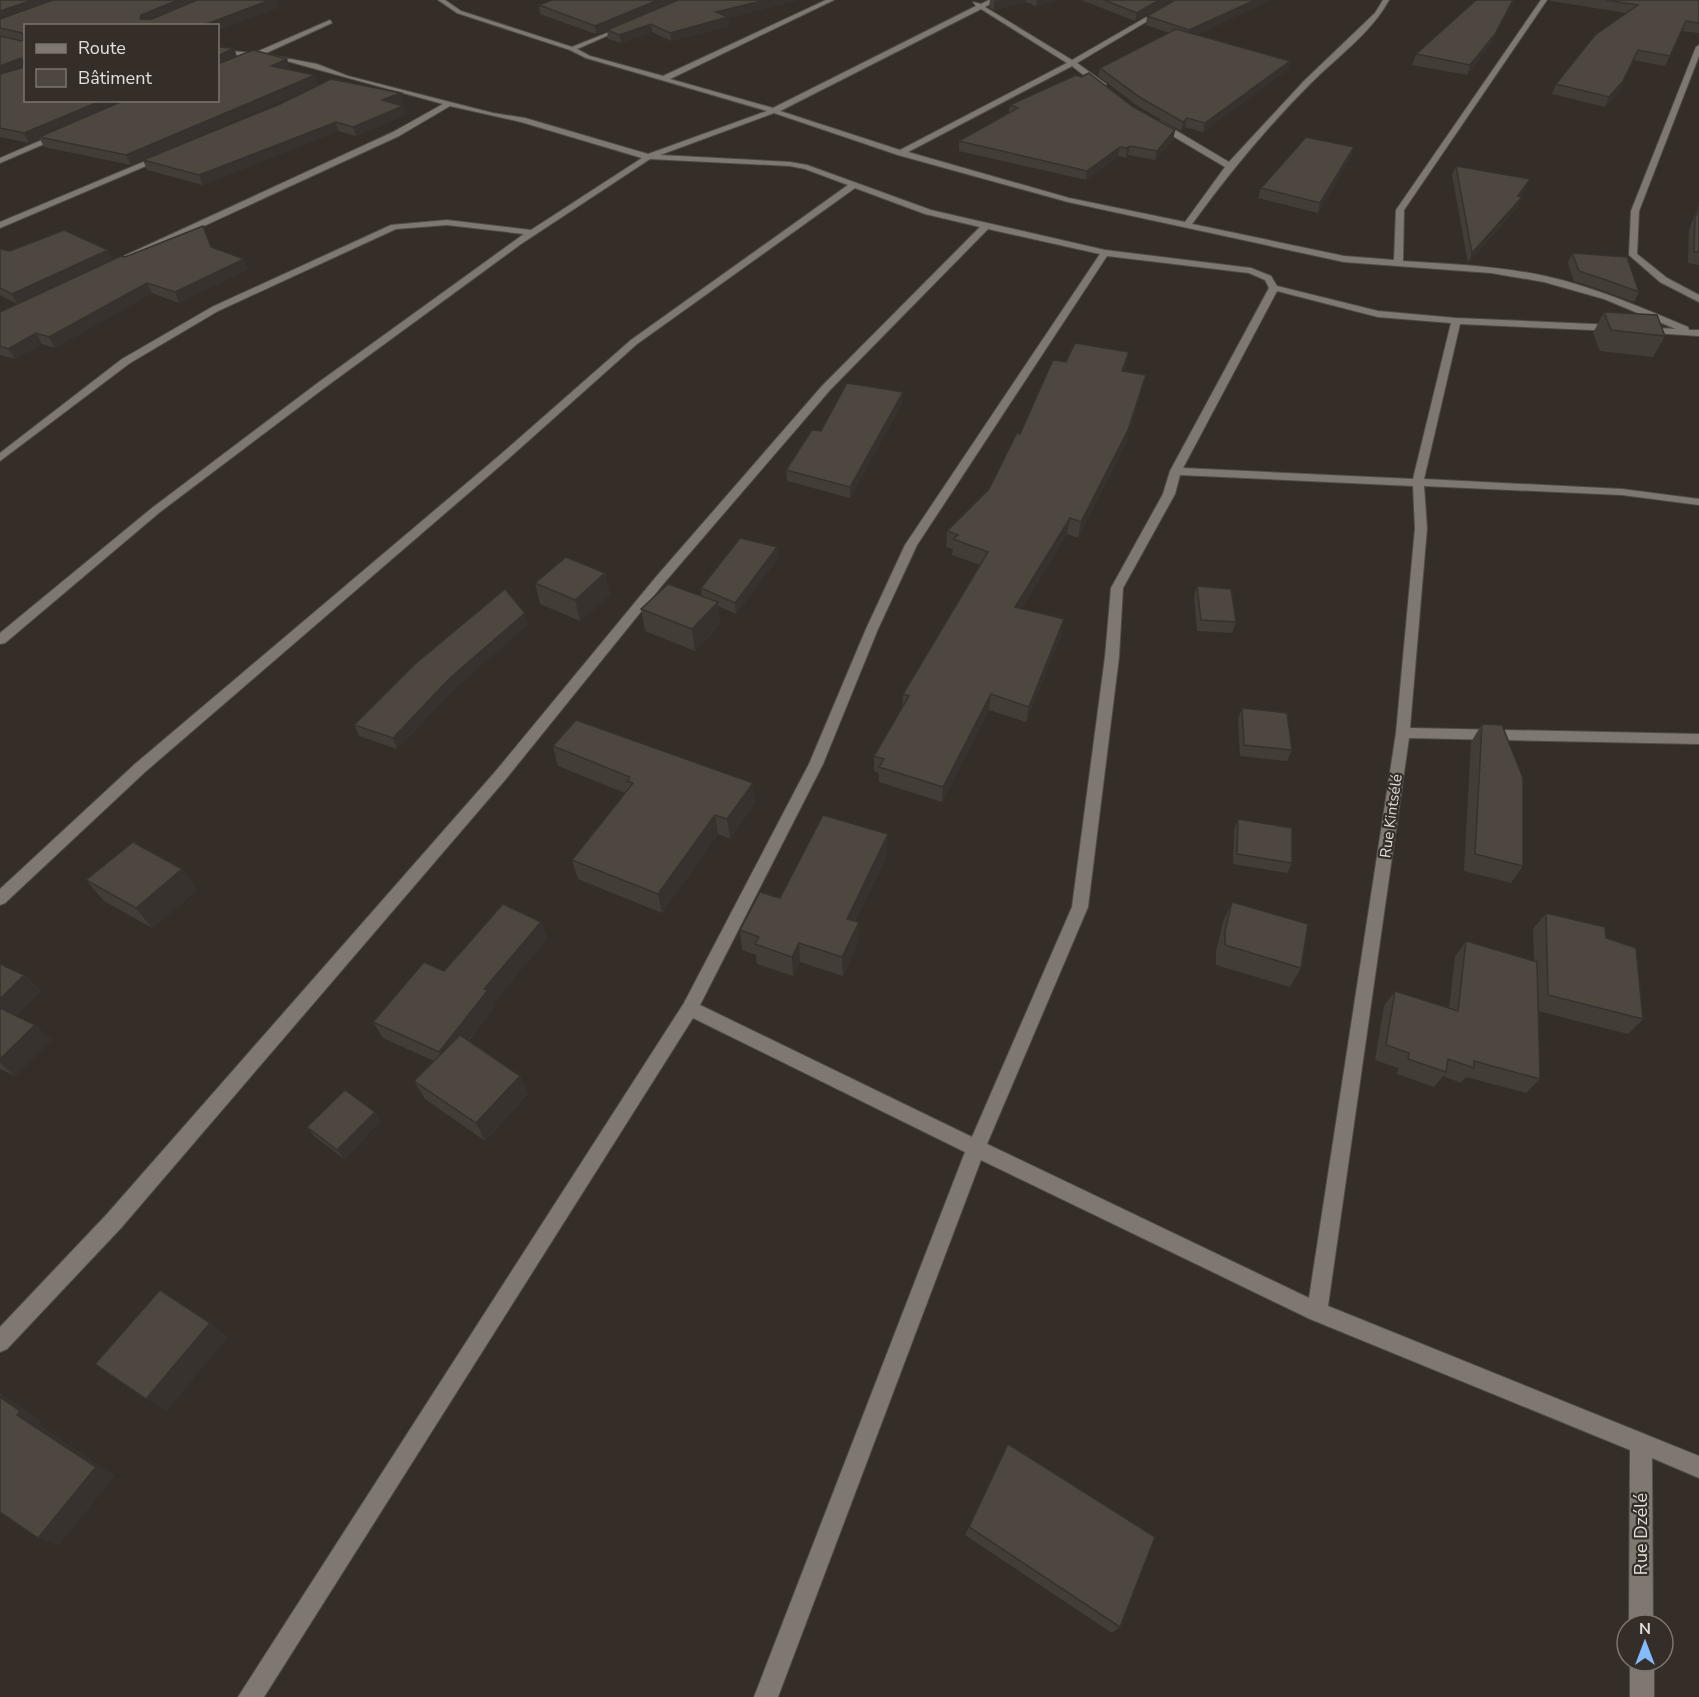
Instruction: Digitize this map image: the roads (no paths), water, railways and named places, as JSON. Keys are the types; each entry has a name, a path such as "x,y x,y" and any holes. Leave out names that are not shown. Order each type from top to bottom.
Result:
{"street":[{"path":"441,0 459,12 572,49 588,57 774,111 901,153 1068,200 1344,259 1491,270 1545,279 1608,297 1696,333"},
{"path":"661,80 831,0"},
{"path":"971,0 1072,63 1108,90"},
{"path":"0,640 156,510 322,384 533,232 648,157 774,111 994,0"},
{"path":"901,153 1072,63 1180,0"},
{"path":"1186,227 1230,166 1307,82 1378,14 1386,0"},
{"path":"1398,263 1400,210 1544,0"},
{"path":"219,71 330,22"},
{"path":"572,49 633,23"},
{"path":"1699,47 1635,211 1633,255 1649,272 1670,286 1699,299"},
{"path":"219,52 255,54 323,66 346,77 522,120 648,157 790,164 928,212 1105,253 1251,271 1268,278 1274,288 1378,314 1456,321 1696,333"},
{"path":"335,82 346,77"},
{"path":"113,264 396,134 449,104"},
{"path":"1145,116 1230,166"},
{"path":"0,161 73,130"},
{"path":"0,225 169,154"},
{"path":"0,899 140,768 504,457 634,342 854,185"},
{"path":"0,458 135,355 215,309 394,227 421,222 462,221 533,232"},
{"path":"0,1342 114,1221 454,829 660,580 826,388 986,225"},
{"path":"250,1697 690,1008 816,764 872,629 911,545 1105,253"},
{"path":"766,1697 976,1148 1080,907 1112,657 1117,588 1169,494 1176,471 1274,288"},
{"name":"Rue Kintsélé","path":"1317,1312 1403,733 1421,528 1418,483 1456,321"},
{"path":"1176,471 1623,492 1699,502"},
{"path":"1403,733 1699,739"},
{"path":"690,1008 1317,1312 1699,1467"},
{"name":"Rue Dzélé","path":"1641,1443 1641,1613"},
{"path":"1642,1673 1642,1697"}]}
